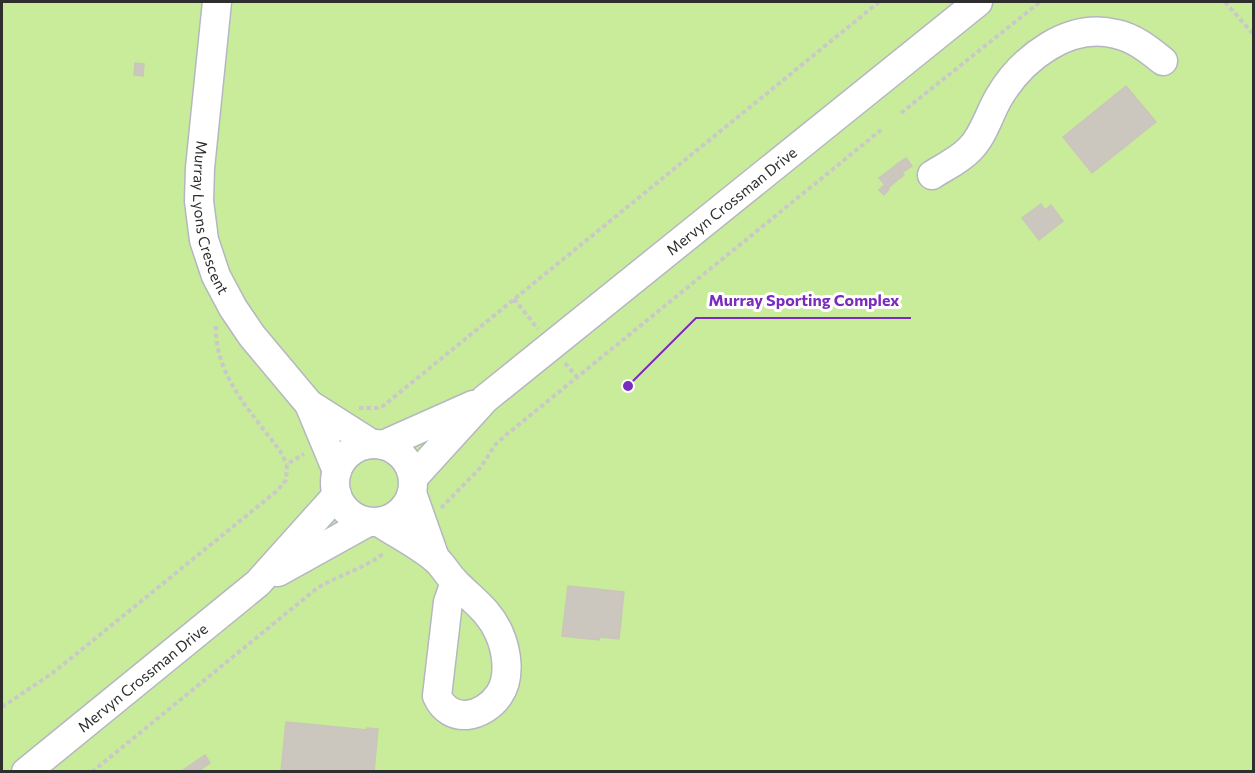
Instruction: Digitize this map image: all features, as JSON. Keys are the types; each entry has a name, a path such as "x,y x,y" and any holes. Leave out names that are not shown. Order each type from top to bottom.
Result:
{"street":[{"name":"Murray Lyons Crescent","path":"217,2 200,168 200,201 204,240 216,276 252,336 309,404 377,445"},
{"name":"Mervyn Crossman Drive","path":"413,486 485,399 978,2"},
{"path":"932,175 969,150 978,140 1010,79 1026,64 1060,40 1079,33 1094,31 1116,33 1132,39 1164,61"},
{"name":"Mervyn Crossman Drive","path":"377,445 485,399"},
{"name":"Murray Lyons Crescent","path":"309,404 337,483"},
{"path":"435,558 413,486 410,467 403,457 394,449 377,445 360,447 350,452 342,461 337,483 348,513 374,522 435,558 455,582"},
{"name":"Mervyn Crossman Drive","path":"258,583 337,483"},
{"path":"374,522 391,519 400,513 408,504 413,486"},
{"name":"Mervyn Crossman Drive","path":"26,771 258,583 374,522"}],"path":[{"path":"354,412 357,408 383,406 879,2"},
{"path":"901,113 1040,2"},
{"path":"1225,2 1254,35"},
{"path":"439,511 481,467 495,445 506,435 881,130"},
{"path":"2,707 54,672 278,490 286,480 287,464 280,451 232,384 219,357 215,341 215,327 226,295"},
{"path":"287,464 306,453"},
{"path":"92,771 316,589 343,574 368,564 385,553"}],"green space":[{"path":"2,2 1253,2 1253,771 2,772"}],"building":[{"path":"135,63 144,64 143,76 134,75"},
{"path":"1126,86 1156,122 1092,173 1063,137"},
{"path":"906,158 912,166 903,172 897,164"},
{"path":"896,165 904,175 888,188 879,178"},
{"path":"884,185 889,189 884,195 879,190"},
{"path":"1041,204 1045,210 1051,205 1063,221 1039,240 1022,218"},
{"path":"568,586 624,592 619,639 600,637 599,640 562,636"},
{"path":"286,722 367,730 367,728 378,729 374,772 281,772"},
{"path":"205,755 210,763 197,772 180,772"}],"place":[{"name":"Murray Sporting Complex","path":"628,386"}]}
